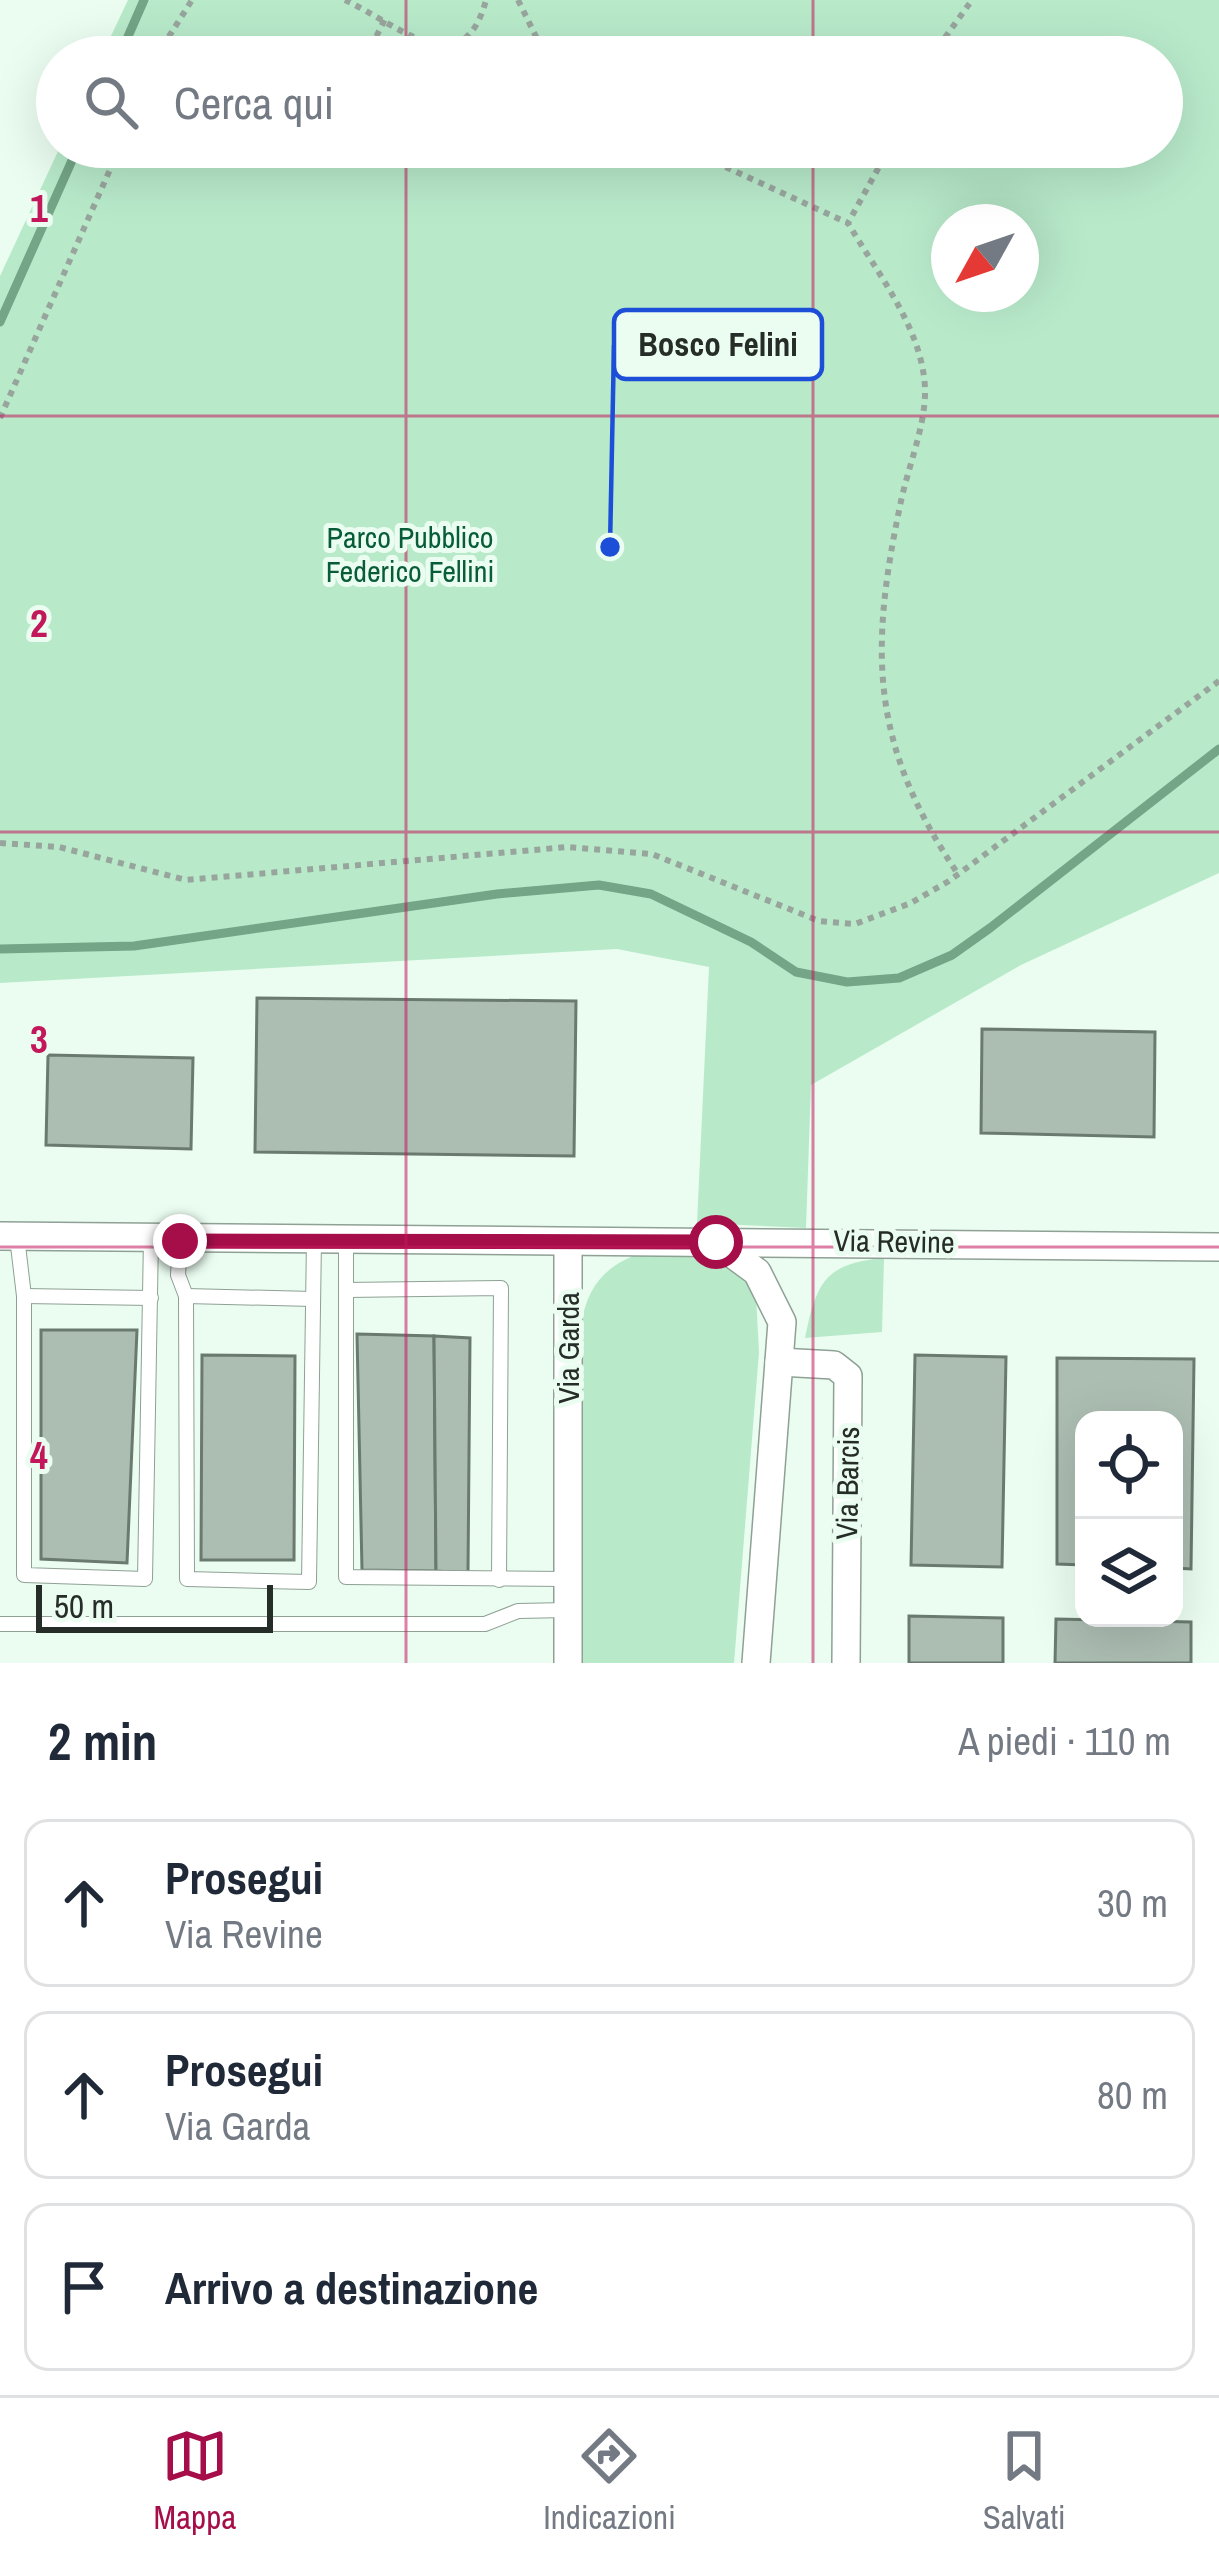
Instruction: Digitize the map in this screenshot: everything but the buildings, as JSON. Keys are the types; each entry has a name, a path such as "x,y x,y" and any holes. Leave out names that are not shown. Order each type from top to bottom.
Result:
{"street":[{"path":"9,1236 568,1242"},
{"name":"Via Revine","path":"568,1242 1219,1247"},
{"name":"Via Garda","path":"568,1242 568,1663"},
{"path":"716,1242 741,1256 772,1297 782,1322 756,1663"},
{"name":"Via Barcis","path":"779,1362 834,1365 848,1376 846,1663"}],"lane":[{"path":"9,1236 24,1296 24,1575 145,1579 151,1298 165,1240"},
{"path":"165,1240 186,1296 187,1579 309,1582 314,1238"},
{"path":"346,1238 346,1577 566,1580"},
{"path":"346,1290 502,1288 499,1580"},
{"path":"24,1296 151,1298"},
{"path":"186,1296 313,1299"},
{"path":"0,1624 484,1624 518,1611 567,1610"}],"path":[{"path":"169,36 192,0"},
{"path":"345,0 415,36"},
{"path":"472,36 478,32 486,0"},
{"path":"518,0 536,36"},
{"path":"946,36 972,0"},
{"path":"376,36 385,19"},
{"path":"0,418 111,168"},
{"path":"727,168 848,224 914,337 925,390 887,570 880,630 881,700 922,813 958,874"},
{"path":"848,224 879,168"},
{"path":"0,843 59,847 186,880 568,847 652,854 819,921 855,924 911,903 958,874 1219,681"}],"green space":[{"name":"Parco Pubblico Federico Fellini","path":"128,0 1219,0 1219,873 1021,965 811,1085 806,1228 697,1223 709,967 617,949 0,983 0,276 50,168 1183,168 1183,36 111,36"},
{"path":"643,1252 708,1253 736,1267 756,1296 759,1352 734,1663 579,1663 581,1323 601,1278"},
{"path":"884,1258 882,1332 805,1338 826,1279 848,1265"}],"waterway":[{"path":"128,36 144,0"},
{"path":"0,322 69,168"},
{"path":"0,949 134,946 497,894 599,885 651,894 751,942 796,972 847,982 899,978 952,955 990,928 1219,749"}],"place":[{"name":"Bosco Felini","path":"610,547"}],"route":[{"path":"180,1241 716,1242"}]}
